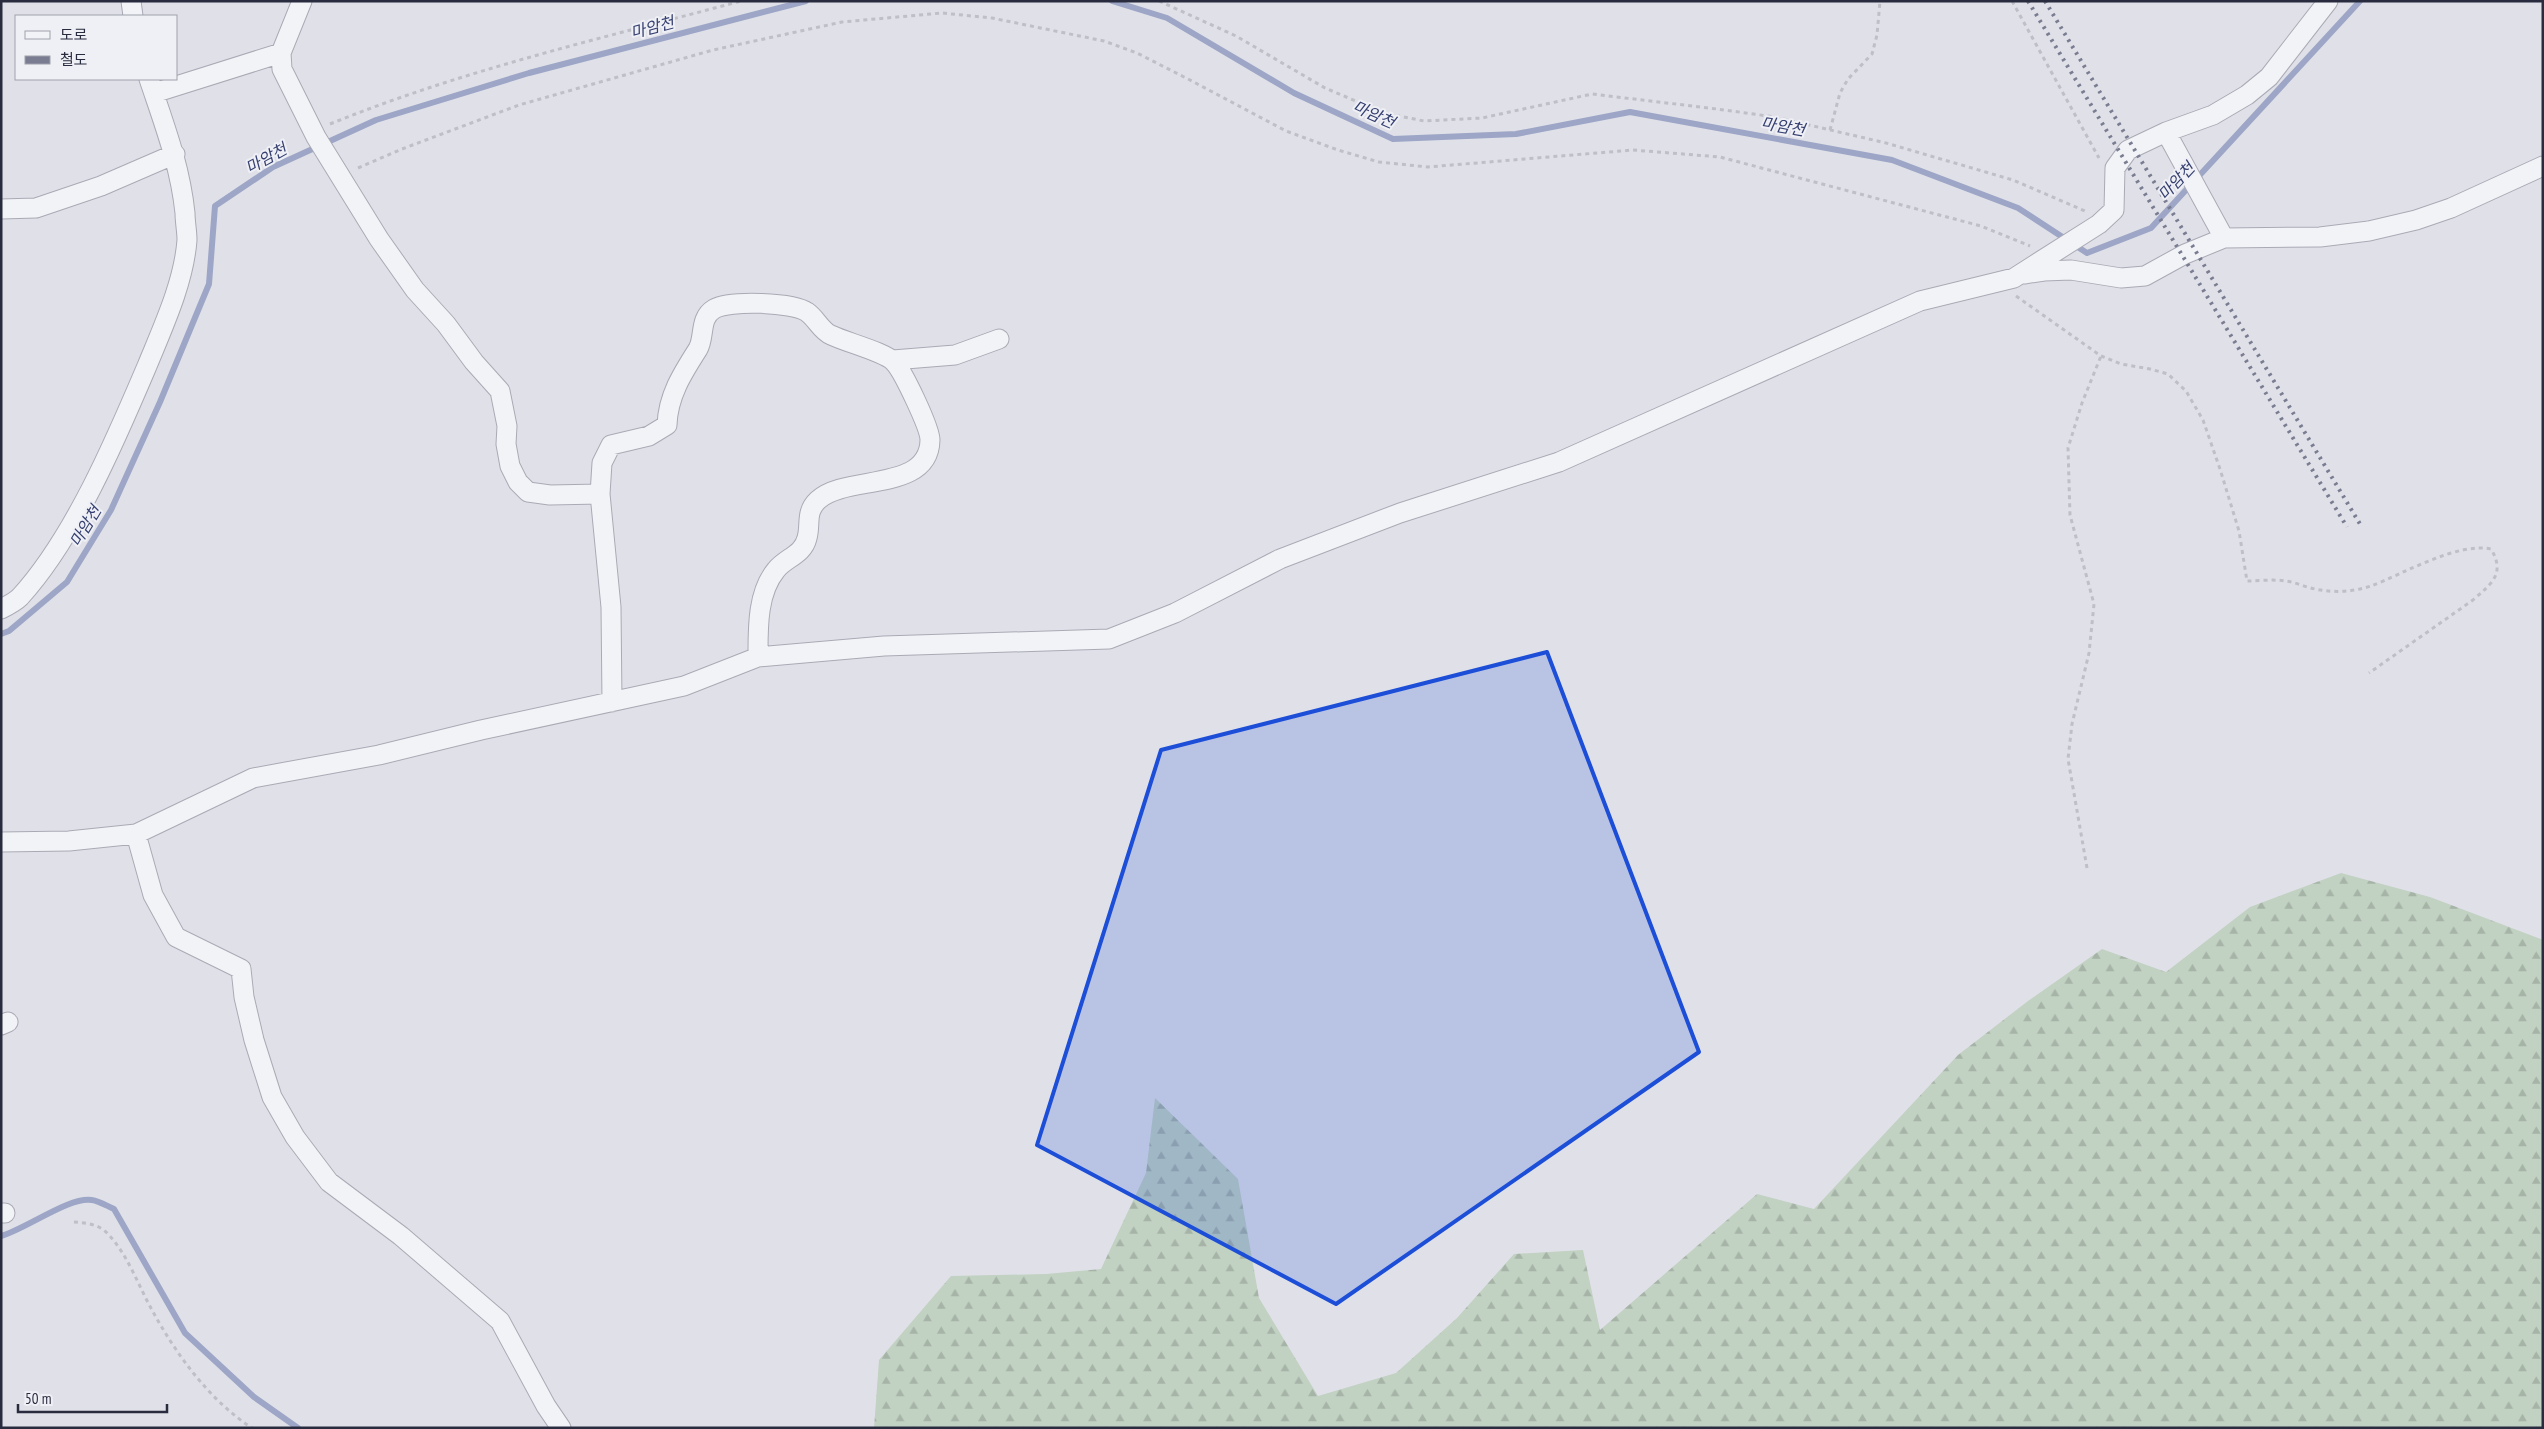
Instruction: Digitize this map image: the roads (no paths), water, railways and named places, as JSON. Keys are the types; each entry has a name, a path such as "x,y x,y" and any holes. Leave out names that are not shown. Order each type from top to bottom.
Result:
{"street":[{"path":"130,1 133,15"},
{"path":"302,1 282,53 282,69 315,134 379,239 415,290 446,324 474,362 500,391 507,426 506,444 508,459 518,482 528,492 539,494 600,494"},
{"path":"2014,278 2101,222 2114,210 2115,168 2128,150 2166,132 2213,115 2248,95 2269,77 2328,1"},
{"path":"178,79 282,53"},
{"path":"1,609 19,598 54,550 86,496 127,413 161,332 180,276 187,240 182,183 175,154 151,86 175,80"},
{"path":"2166,132 2224,238"},
{"path":"1,209 36,208 101,186 175,154"},
{"path":"1,842 69,841 136,834 253,778 380,755 481,730 684,686 758,657 884,646 1109,639 1175,613 1280,559 1400,513 1559,462 1920,301 2044,271 2071,270 2122,278 2145,276 2185,254 2224,238 2320,237 2369,231 2416,220 2451,208 2543,166"},
{"path":"612,702 611,607 600,494 602,463 611,445 649,436 667,425 668,412 678,381 701,344 704,322 713,309 733,304 754,304 782,306 806,311 829,334 893,360 955,355 999,339"},
{"path":"758,657 759,617 765,593 776,569 798,554 807,538 808,516 818,500 829,493 858,484 900,478 917,467 926,454 930,439 913,395 893,360"},
{"path":"136,834 153,894 176,937 241,969 244,997 252,1032 272,1097 295,1137 329,1182 401,1236 500,1321 546,1406 561,1428"}],"waterway":[{"name":"마암천","path":"1,634 9,631 67,582 111,510 160,402 209,284 215,206 273,167 376,120 529,73 806,1"},
{"name":"마암천","path":"1112,1 1167,18 1294,93 1393,139 1516,134 1630,112 1892,160 2018,208 2087,253 2151,228 2360,1"},
{"path":"1,1236 60,1208 83,1200 100,1202 114,1209 185,1333 254,1397 298,1428"}],"railway":[{"path":"2028,1 2347,527"},
{"path":"2045,1 2360,524"}]}
